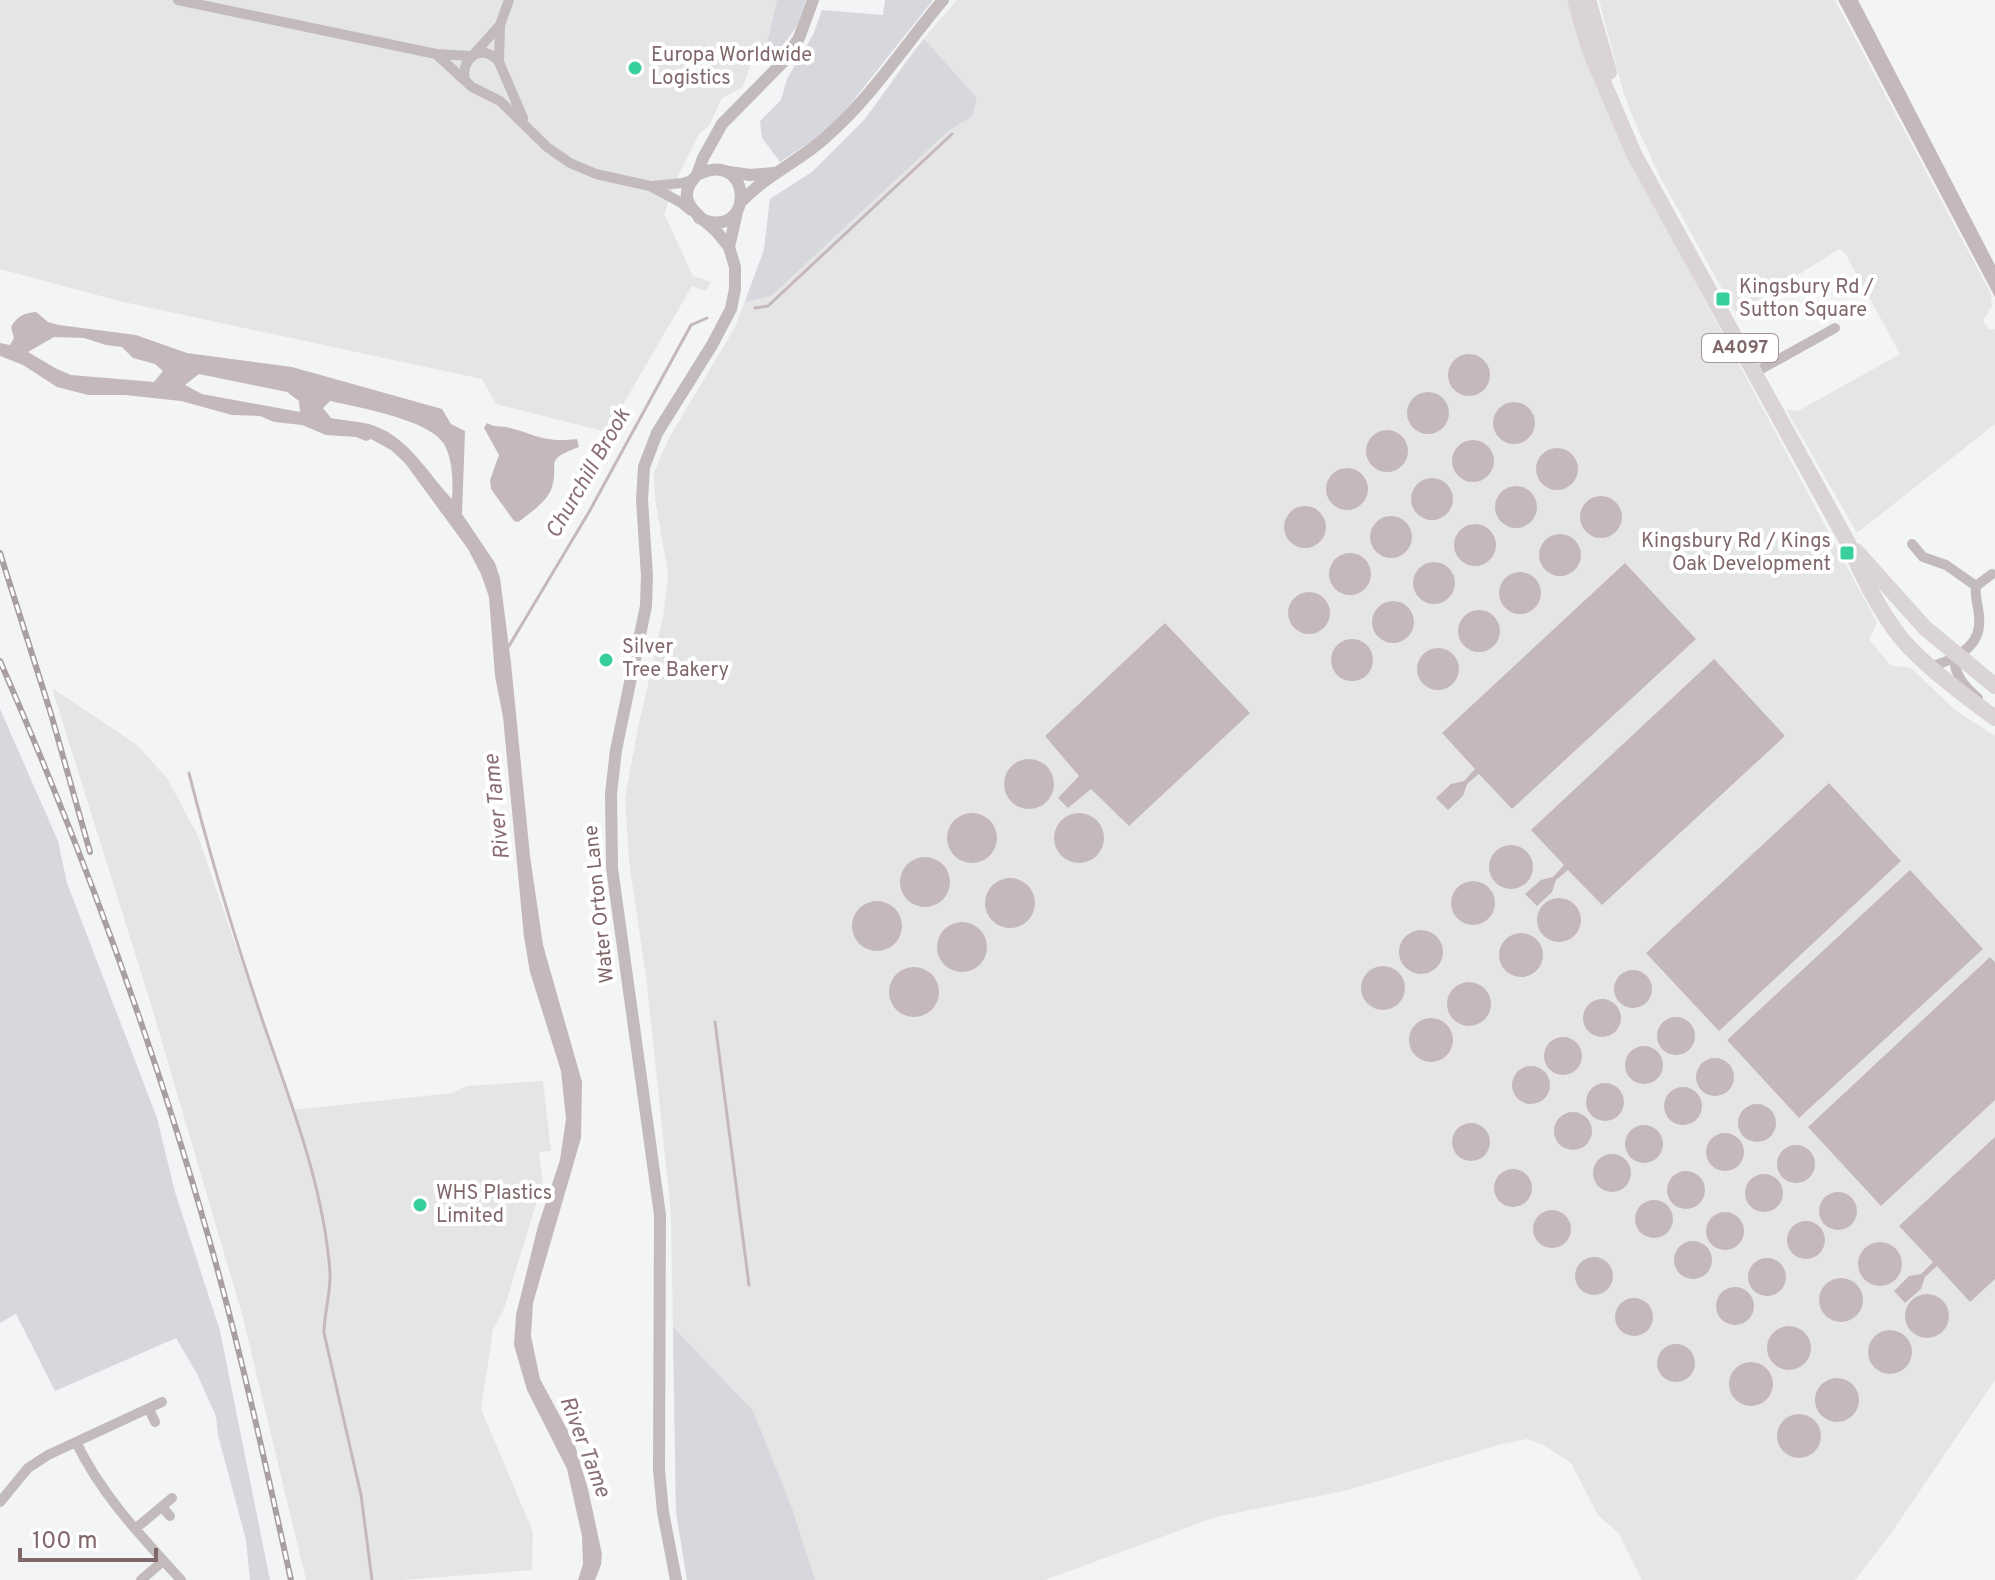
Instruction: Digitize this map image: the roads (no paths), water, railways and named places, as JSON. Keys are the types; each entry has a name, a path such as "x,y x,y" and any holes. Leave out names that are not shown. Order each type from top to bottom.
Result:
{"main road":[{"name":"A4097","path":"1575,0 1590,51 1634,154 1847,541 1869,590 1902,639 1995,718"},
{"path":"1581,0 1590,51"},
{"name":"A4097","path":"1588,0 1634,154"},
{"name":"A4097","path":"1847,541 1925,628 1957,658 1995,686"},
{"path":"1865,559 1876,582 1905,616 1902,639"},
{"path":"1902,639 1909,630 1925,628"}],"street":[{"path":"178,0 436,54 487,53 500,66 526,124"},
{"path":"478,90 496,85 500,66 500,25 509,0"},
{"path":"813,0 799,38 784,61 722,124 694,177 688,190 688,202 696,215 709,223 721,223 761,183 828,136 943,0"},
{"path":"466,81 463,69 500,25"},
{"path":"436,54 478,90 500,101 547,147 570,163 596,174 650,186 680,202 716,231 729,247"},
{"path":"709,146 712,160 741,188 739,206"},
{"path":"650,186 682,183 707,170 740,175 778,173"},
{"name":"Water Orton Lane","path":"676,1580 663,1512 659,1470 660,1215 612,868 611,794 616,750 646,606 644,467 657,433 731,309 735,267 729,247 739,206"},
{"path":"1754,373 1835,328"},
{"path":"1912,544 1923,557 1946,565 1976,586 1980,623 1978,634 1954,666 1972,693 1995,711"},
{"path":"1976,586 1992,574"},
{"path":"1932,666 1957,658"},
{"path":"0,1502 28,1468 162,1402"},
{"path":"149,1409 155,1422"},
{"path":"76,1442 109,1497 181,1580"},
{"path":"135,1529 172,1498"},
{"path":"162,1507 170,1516"},
{"path":"141,1580 163,1561"}],"waterway":[{"name":"Churchill Brook","path":"755,308 768,306 952,134"},
{"name":"Churchill Brook","path":"506,651 589,512 691,325 707,318"},
{"path":"189,773 223,897 304,1144 321,1208 330,1273 324,1333 361,1495 372,1580"},
{"path":"715,1022 749,1285"}],"railway":[{"path":"0,553 51,714 90,852"},
{"path":"0,661 87,875 164,1092 232,1324 291,1580"}],"place":[{"name":"Europa Worldwide Logistics","path":"635,68"},
{"name":"Kingsbury Rd / Sutton Square","path":"1723,299"},
{"name":"Kingsbury Rd / Kings Oak Development","path":"1847,553"},
{"name":"Silver Tree Bakery","path":"606,660"},
{"name":"WHS Plastics Limited","path":"420,1205"}],"water label":[{"name":"River Tame","path":"498,807"},
{"name":"River Tame","path":"584,1447"}]}
